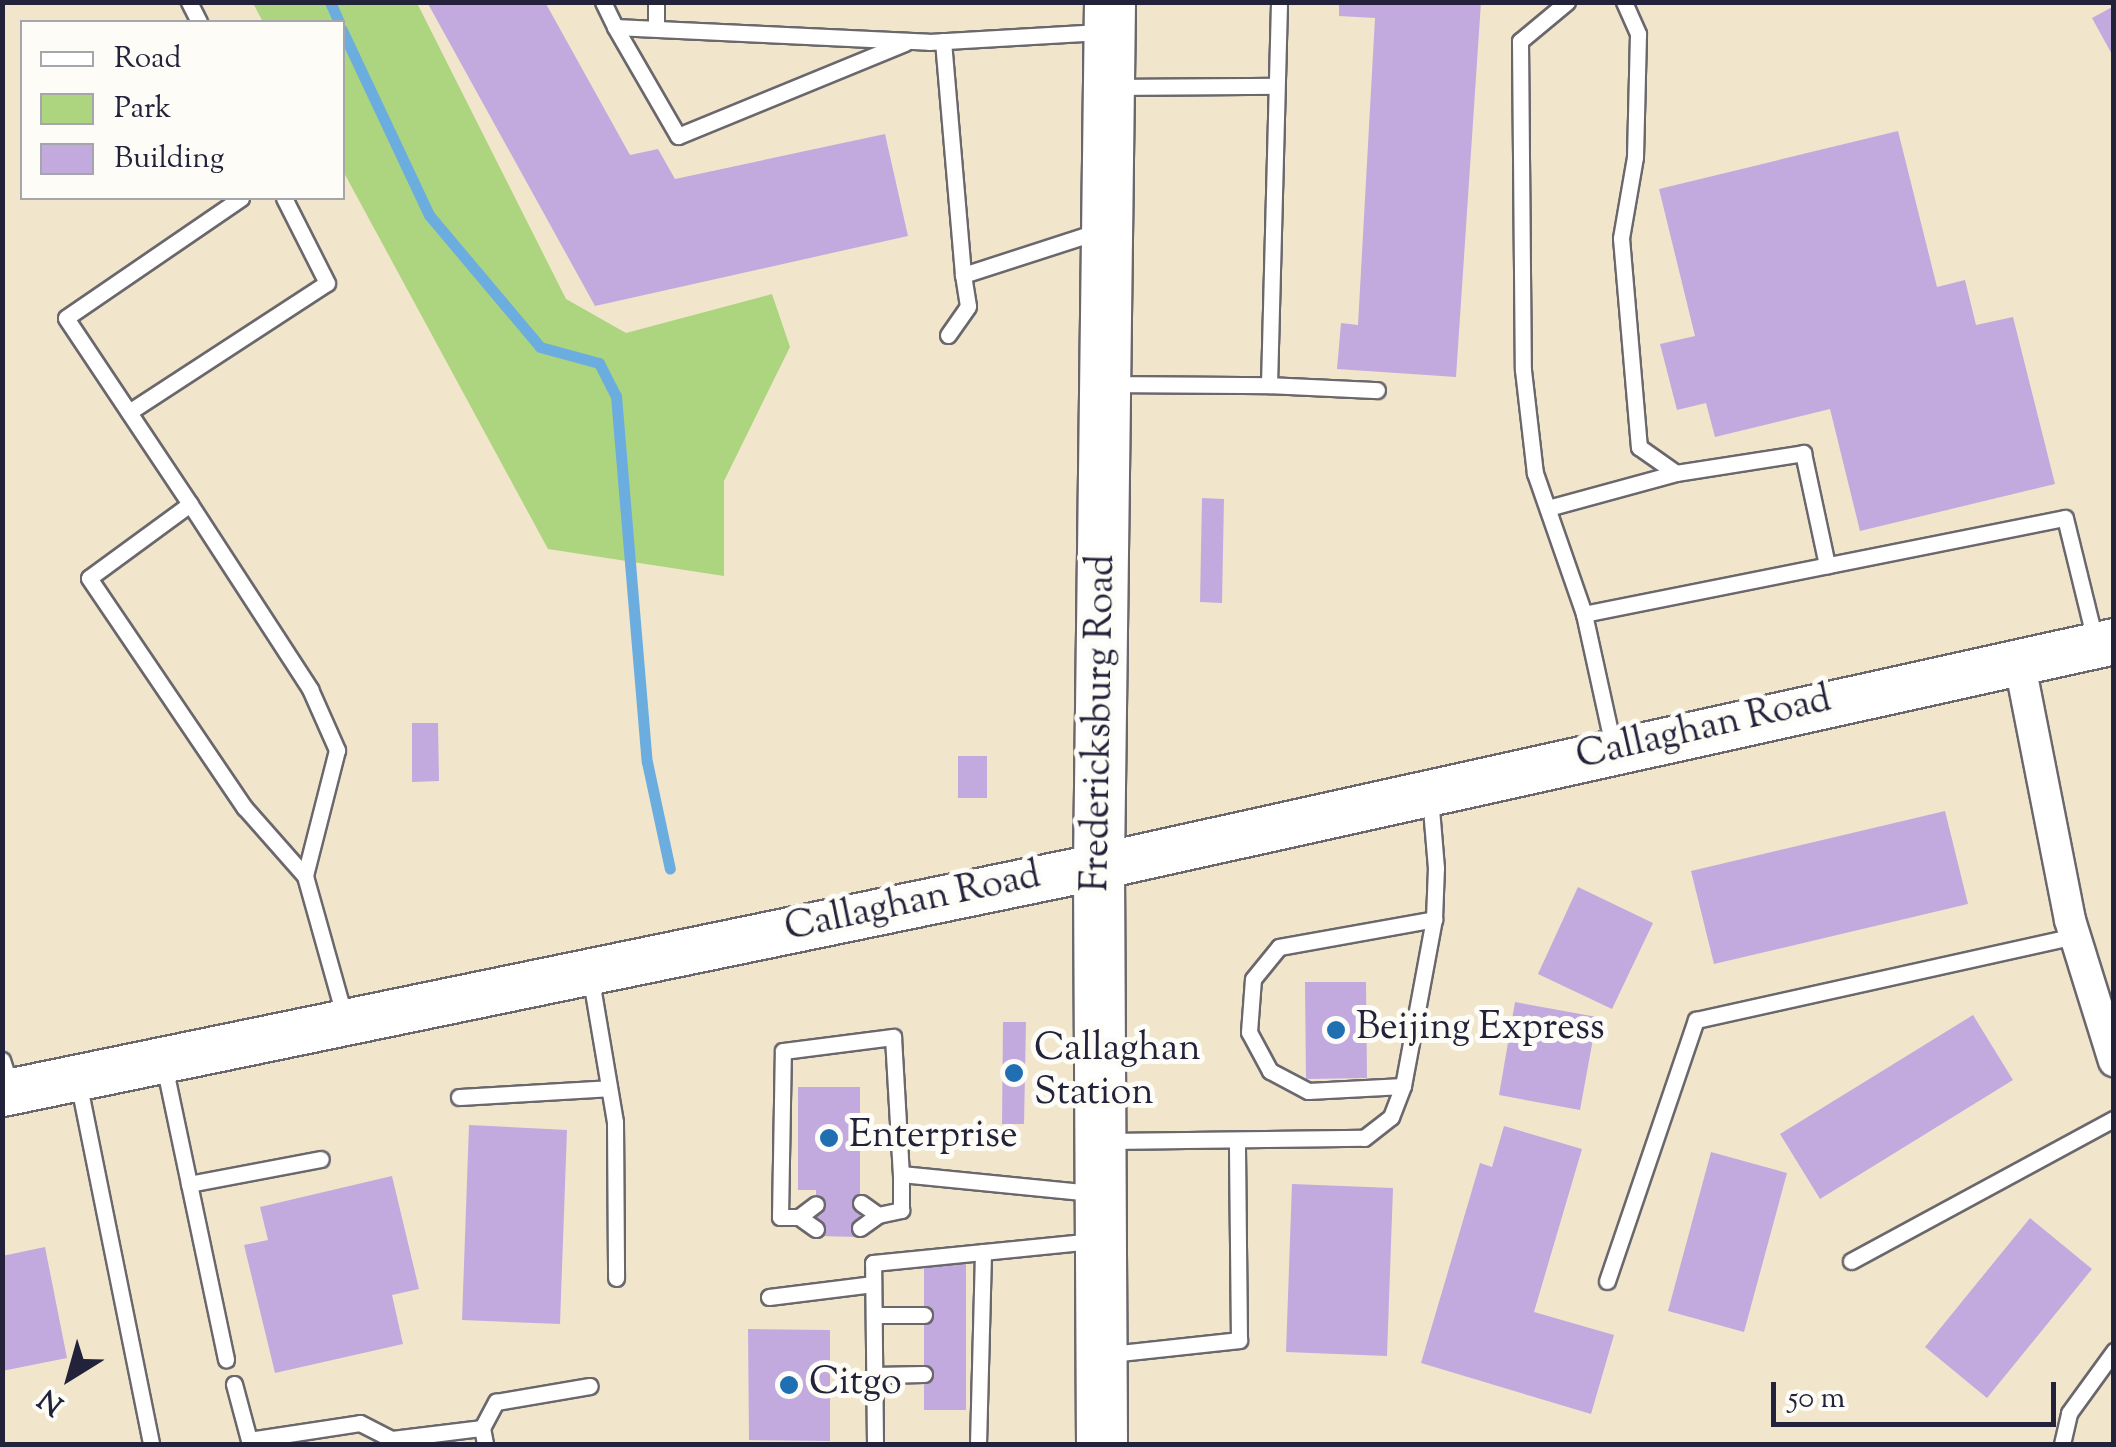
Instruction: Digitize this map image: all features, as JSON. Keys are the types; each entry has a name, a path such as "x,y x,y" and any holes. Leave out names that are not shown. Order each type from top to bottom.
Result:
{"main road":[{"name":"Fredericksburg Road","path":"1102,1444 1099,866 1110,17"},
{"name":"Callaghan Road","path":"6,1082 78,1078 1099,866 2105,642"}],"street":[{"path":"2019,660 2074,936 2114,1060"}],"lane":[{"path":"603,2 678,136 908,41"},
{"path":"656,2 656,27"},
{"path":"1269,385 1279,2"},
{"path":"1567,2 1520,40 1523,370 1536,473 1584,614 1614,750"},
{"path":"1624,2 1638,34 1636,158 1621,238 1639,447 1676,473"},
{"path":"615,26 943,41 1110,17"},
{"path":"943,41 968,306 948,335"},
{"path":"1109,87 1276,86"},
{"path":"238,200 66,318 310,689 337,750 305,876"},
{"path":"128,412 328,282 285,200"},
{"path":"963,274 1107,229"},
{"path":"1106,384 1377,390"},
{"path":"1548,508 1676,473 1803,452 1827,565"},
{"path":"190,504 89,578 245,808 305,876 346,1022"},
{"path":"1584,614 2065,518 2105,642"},
{"path":"1101,1142 1364,1138 1391,1117 1404,1086 1434,919 1436,868 1430,792"},
{"path":"1404,1086 1308,1091 1270,1072 1249,1032 1252,979 1279,946 1434,919"},
{"path":"1606,1281 1696,1020 2074,936"},
{"path":"590,972 615,1122 616,1278"},
{"path":"816,1204 799,1216 780,1217 782,1051 893,1037 901,1210 878,1215 860,1228"},
{"path":"163,1060 226,1360"},
{"path":"78,1078 151,1444"},
{"path":"459,1096 609,1088"},
{"path":"1851,1261 2114,1120"},
{"path":"1102,1355 1240,1340 1237,1140"},
{"path":"189,1184 321,1160"},
{"path":"901,1174 1101,1217"},
{"path":"860,1203 878,1215"},
{"path":"799,1216 816,1229"},
{"path":"875,1444 873,1263 983,1252 1101,1217"},
{"path":"978,1444 973,1314 983,1252"},
{"path":"769,1296 873,1284"},
{"path":"874,1315 924,1315"},
{"path":"2062,1444 2069,1414 2114,1350"},
{"path":"874,1374 924,1374"},
{"path":"234,1384 250,1440 283,1440 360,1423 392,1439 484,1436 496,1402 590,1386"}],"green space":[{"path":"253,3 417,3 566,299 626,333 772,294 790,347 724,481 724,576 548,549 345,175 345,20 262,20"}],"building":[{"path":"427,2 545,2 630,155 658,149 675,179 885,134 908,236 595,306"},
{"path":"1339,2 1481,2 1456,377 1337,369 1341,323 1358,325 1375,18 1339,16"},
{"path":"2114,6 2114,58 2092,18"},
{"path":"1898,131 1937,287 1965,280 1976,325 2013,317 2055,484 1860,531 1830,409 1715,437 1706,403 1677,410 1660,344 1695,336 1659,189"},
{"path":"1202,498 1224,499 1222,603 1200,602"},
{"path":"412,723 438,723 439,781 412,782"},
{"path":"958,756 987,756 987,798 958,798"},
{"path":"1945,811 1968,904 1714,964 1691,871"},
{"path":"1578,887 1653,923 1612,1009 1538,974"},
{"name":"Beijing Express","path":"1305,982 1366,982 1367,1078 1306,1079"},
{"path":"1515,1002 1597,1017 1580,1110 1499,1095"},
{"path":"1973,1015 2013,1080 1820,1199 1780,1134"},
{"name":"Callaghan Station","path":"1003,1022 1026,1022 1024,1124 1002,1124"},
{"name":"Enterprise","path":"798,1087 860,1087 860,1237 816,1236 816,1190 798,1190"},
{"path":"469,1125 567,1130 560,1324 462,1320"},
{"path":"1504,1126 1582,1149 1534,1312 1614,1335 1591,1414 1421,1363 1480,1163 1492,1167"},
{"path":"1711,1152 1787,1173 1744,1332 1668,1311"},
{"path":"392,1176 419,1289 392,1295 403,1344 275,1373 244,1245 268,1240 260,1207"},
{"path":"1292,1184 1393,1188 1387,1356 1286,1352"},
{"path":"2030,1218 2092,1269 1987,1398 1925,1347"},
{"path":"45,1247 67,1358 2,1371 2,1256"},
{"name":"Citgo","path":"924,1263 966,1263 966,1410 924,1410"},
{"name":"Citgo","path":"748,1329 830,1330 830,1441 749,1440"}],"waterway":[{"path":"330,2 338,20"},
{"path":"345,36 429,215 540,347 599,363 616,396 647,762 670,869"}],"place":[{"name":"Beijing Express","path":"1336,1030"},
{"name":"Callaghan Station","path":"1014,1073"},
{"name":"Enterprise","path":"829,1138"},
{"name":"Citgo","path":"789,1385"}]}
